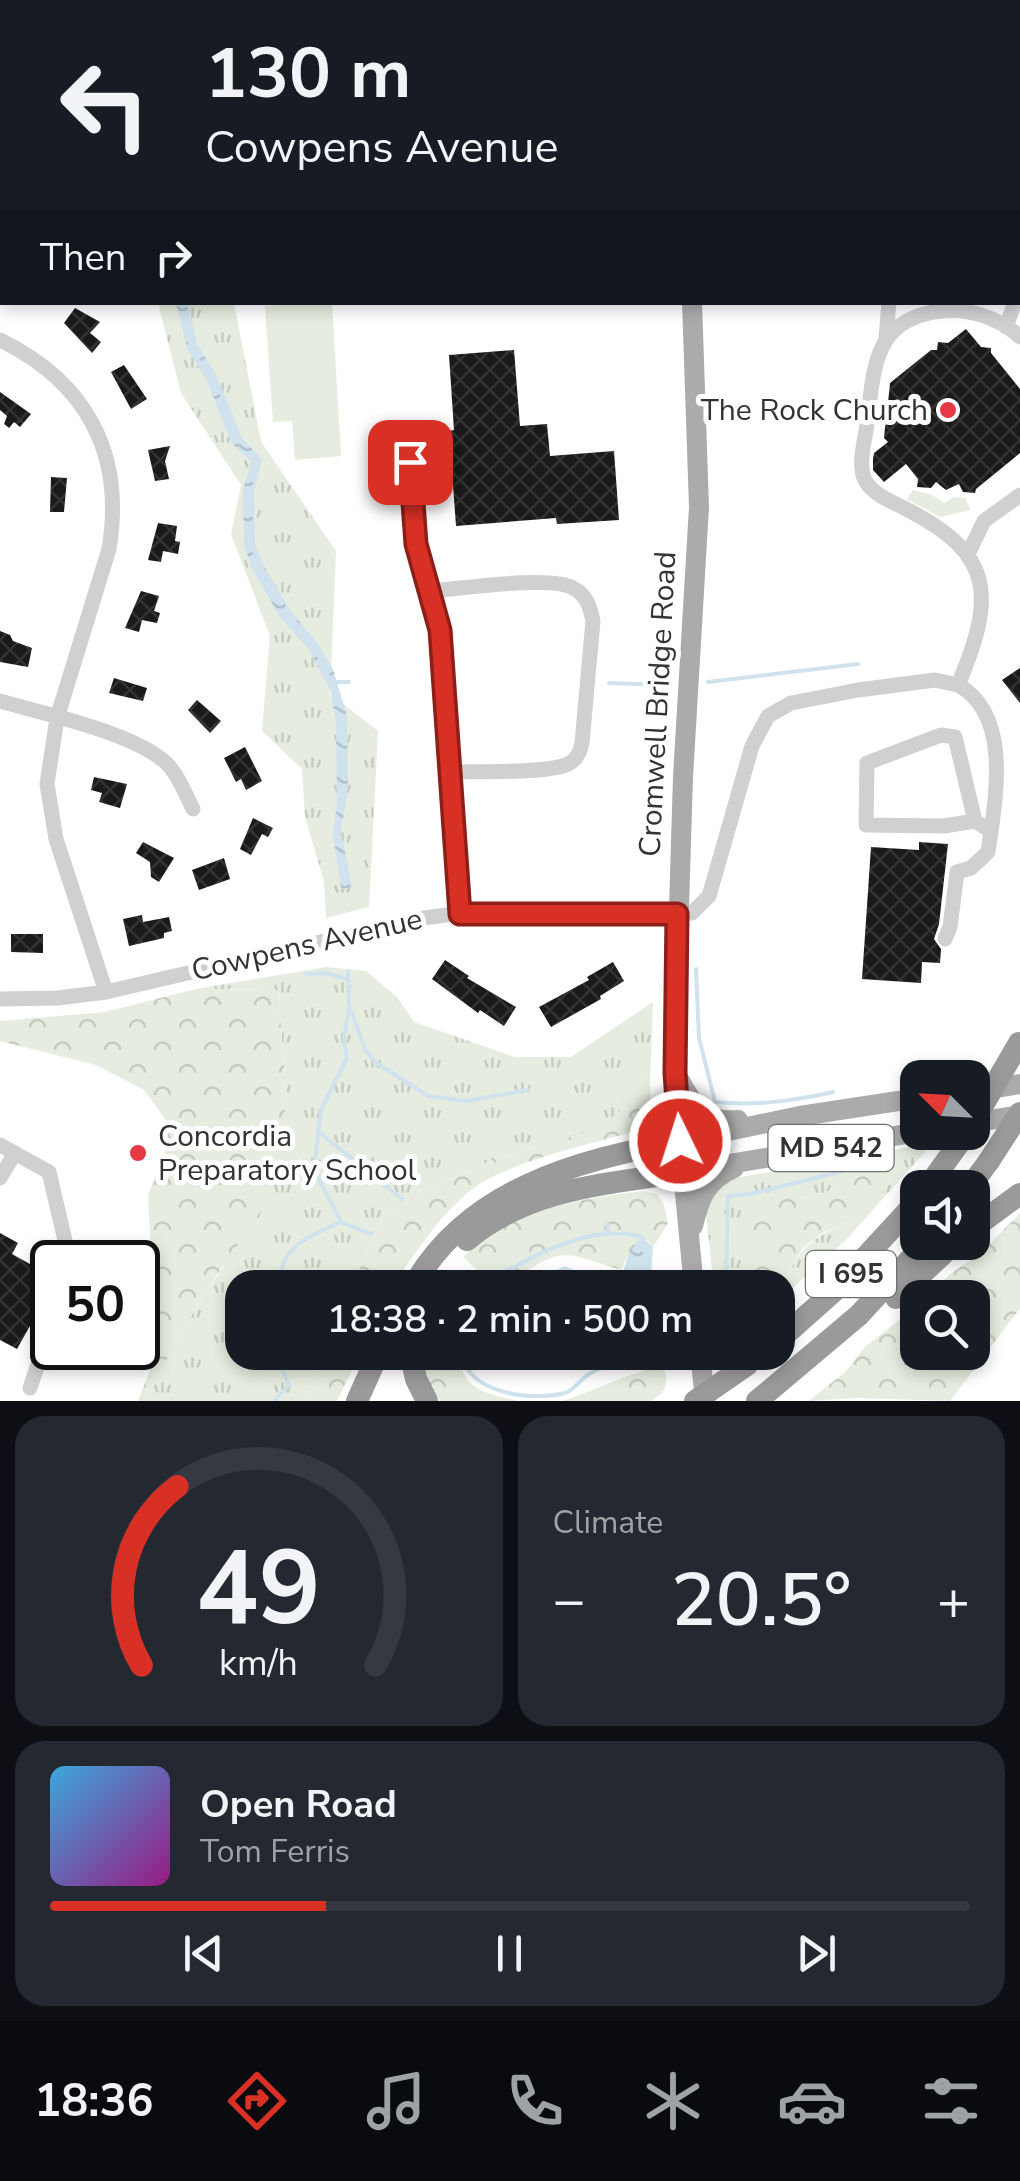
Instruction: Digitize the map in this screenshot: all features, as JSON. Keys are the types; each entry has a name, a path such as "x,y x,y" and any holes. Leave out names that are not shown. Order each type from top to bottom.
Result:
{"highway":[{"path":"990,1092 1019,1041"},
{"path":"982,1170 1020,1114"},
{"path":"423,1270 465,1222 527,1183 583,1162 680,1141"},
{"path":"439,1270 470,1238 518,1207 568,1190 682,1172"},
{"path":"990,1216 1020,1194"},
{"name":"I 695","path":"795,1324 859,1266 900,1220"},
{"name":"I 695","path":"757,1401 859,1316 910,1260"},
{"path":"780,1382 866,1323 936,1260"},
{"path":"357,1401 371,1370"},
{"path":"414,1370 427,1401"},
{"path":"695,1401 739,1370"}],"main road":[{"name":"Cromwell Bridge Road","path":"692,305 698,524 677,914 675,1073 692,1270"},
{"path":"675,1073 694,1106 713,1120 800,1116"},
{"path":"990,1089 1020,1084"},
{"name":"MD 542","path":"680,1141 900,1101"},
{"path":"990,1120 1020,1114"},
{"name":"MD 542","path":"682,1172 900,1135"},
{"path":"690,1243 704,1191 718,1175 745,1163"},
{"path":"701,1370 704,1401"}],"street":[{"path":"889,305 886,339 874,366 862,469 865,480 886,498 935,524 968,554 978,578 983,611 972,654 958,685"},
{"path":"886,339 905,321 925,313 980,308 1013,332 1017,305"},
{"path":"0,340 48,368 76,397 99,436 111,482 113,526 108,549 48,758 49,813 106,992"},
{"path":"408,428 416,544 440,630 460,914"},
{"path":"968,554 984,521 1020,496"},
{"path":"429,590 560,583 583,595 593,621 582,743 574,761 546,768 452,772"},
{"path":"677,914 692,912 709,896 752,746 768,716 791,703 936,680 958,685 981,703 995,752 996,795 988,852 971,868 957,872 945,939"},
{"path":"0,700 126,740 157,754 180,782 192,809"},
{"path":"975,822 954,737 941,736 867,763 866,824 944,826 975,822 991,831"},
{"name":"Cowpens Avenue","path":"0,1000 106,992 388,924 460,914 677,914"},
{"path":"0,1178 7,1149 49,1172 65,1240"},
{"path":"30,1388 36,1370"}],"green space":[{"path":"159,305 234,305 261,442 336,551 330,694 378,731 369,907 326,918 324,881 305,817 302,769 262,731 270,636 231,534 241,485 181,393"},
{"path":"332,305 341,456 295,460 292,421 273,422 265,306"},
{"path":"913,490 944,503 954,497 965,498 971,510 940,517 907,499"},
{"path":"326,967 366,971 397,997 414,1022 515,1057 571,1057 653,1002 650,1081 639,1076 620,1111 598,1129 493,1160 419,1194 383,1218 359,1270 225,1270 225,1370 320,1370 308,1401 144,1401 202,1297 223,1268 287,1101 278,990 196,989"},
{"path":"196,989 278,990 287,1101 264,1206 202,1297 144,1401 138,1401 150,1370 160,1370 160,1240 150,1240 148,1195 166,1149 168,1123 144,1090 96,1065 0,1041 0,1021 105,1012"},
{"path":"639,1076 650,1081 651,1118 640,1130 552,1154 486,1180 448,1212 404,1270 359,1270 383,1218 419,1194 493,1160 597,1129 620,1111 623,1086"},
{"path":"900,1149 925,1152 909,1170 900,1170 900,1180 844,1242 795,1286 795,1270 790,1270 804,1249 820,1236 862,1216 862,1175 813,1198 779,1196 750,1270 712,1270 706,1215 712,1191 729,1179"},
{"path":"899,1166 896,1176 862,1216 822,1233 802,1249 790,1270 750,1270 741,1227 743,1217 760,1199 813,1198 862,1175"},
{"path":"643,1191 657,1194 668,1223 653,1247 647,1240 629,1253 621,1270 584,1258 561,1256 528,1270 477,1270 463,1257 481,1241 524,1218 595,1198"},
{"path":"1020,1213 1020,1308 990,1348 990,1280 944,1280 971,1260 990,1260 990,1244"},
{"path":"900,1319 900,1370 973,1370 950,1401 809,1401 845,1372 865,1347"},
{"path":"320,1370 352,1370 337,1401 308,1401"},
{"path":"422,1370 463,1370 477,1388 518,1401 440,1401"},
{"path":"662,1370 666,1373 662,1393 651,1401 562,1401 634,1374"}],"water":[{"path":"176,305 188,305 197,344 217,376 242,438 262,459 254,492 255,544 264,566 333,669 347,716 348,788 341,832 352,887 341,889 333,834 337,803 336,723 331,692 309,650 280,617 254,572 244,546 243,490 251,461 232,444 207,381 187,348"},
{"path":"642,1237 653,1247 651,1270 624,1270 629,1253"}],"building":[{"path":"75,308 100,322 90,333 101,342 92,353 64,323"},
{"name":"The Rock Church","path":"966,329 981,347 991,348 1020,389 1020,453 975,493 963,492 959,484 946,490 936,482 931,488 917,487 918,479 906,464 884,482 873,470 873,459 874,453 888,442 884,438 886,417 879,417 881,402 888,403 890,383 931,350 937,350 938,342 948,343"},
{"path":"514,350 520,426 547,424 550,456 614,451 619,520 557,524 556,518 456,526 449,431 454,430 449,355"},
{"path":"124,365 147,399 131,409 111,372"},
{"path":"0,392 31,414 20,427 14,422 9,428 4,424 7,416 0,410"},
{"path":"170,446 165,461 169,479 155,481 148,450"},
{"path":"51,477 67,478 64,512 50,512"},
{"path":"158,523 177,526 175,541 180,542 178,554 163,551 161,562 148,560"},
{"path":"141,591 159,596 154,611 160,613 157,623 142,620 139,632 125,628"},
{"path":"0,631 32,648 28,667 0,662"},
{"path":"1020,668 1020,703 1002,680"},
{"path":"114,678 147,688 143,701 109,693"},
{"path":"197,700 221,721 210,733 188,710"},
{"path":"245,747 262,781 246,790 241,779 236,782 224,758"},
{"path":"94,777 127,784 120,808 99,802 102,793 91,790"},
{"path":"253,818 273,828 268,837 262,834 251,855 240,849"},
{"path":"143,842 174,858 159,882 151,877 150,862 136,853"},
{"path":"919,842 948,844 934,939 941,949 940,963 922,962 921,983 862,979 871,847 919,850"},
{"path":"224,858 230,879 199,890 192,870"},
{"path":"142,915 143,922 169,917 172,931 164,933 164,938 129,946 123,919"},
{"path":"11,934 43,934 43,953 11,952"},
{"path":"445,960 516,1007 504,1026 480,1010 478,1013 432,979"},
{"path":"613,962 624,981 551,1027 539,1007"},
{"path":"0,1233 18,1243 12,1254 30,1264 30,1326 17,1349 0,1340"}],"waterway":[{"path":"708,682 858,664"},
{"path":"334,682 349,682"},
{"path":"609,683 664,685"},
{"path":"696,969 699,1038 715,1102 774,1102 833,1092"},
{"path":"282,1270 297,1245 341,1222 314,1169 321,1110 347,1058 344,1039 349,1007 348,971"},
{"path":"306,974 325,973 347,979"},
{"path":"350,1008 365,1049 375,1062 428,1096 466,1101 528,1090"},
{"path":"320,1133 402,1199"},
{"path":"726,1270 728,1196 751,1194 891,1159"},
{"path":"343,1223 371,1234"},
{"path":"607,1223 608,1234"},
{"path":"510,1270 548,1250 586,1237 642,1237"},
{"path":"274,1401 289,1385 283,1370"},
{"path":"468,1370 492,1388 538,1396 568,1392 597,1370"}],"place":[{"name":"The Rock Church","path":"948,410"},
{"name":"Concordia Preparatory School","path":"138,1153"}],"route":[{"path":"410,462 416,544 440,630 460,914 677,914 675,1073 680,1141"}]}
